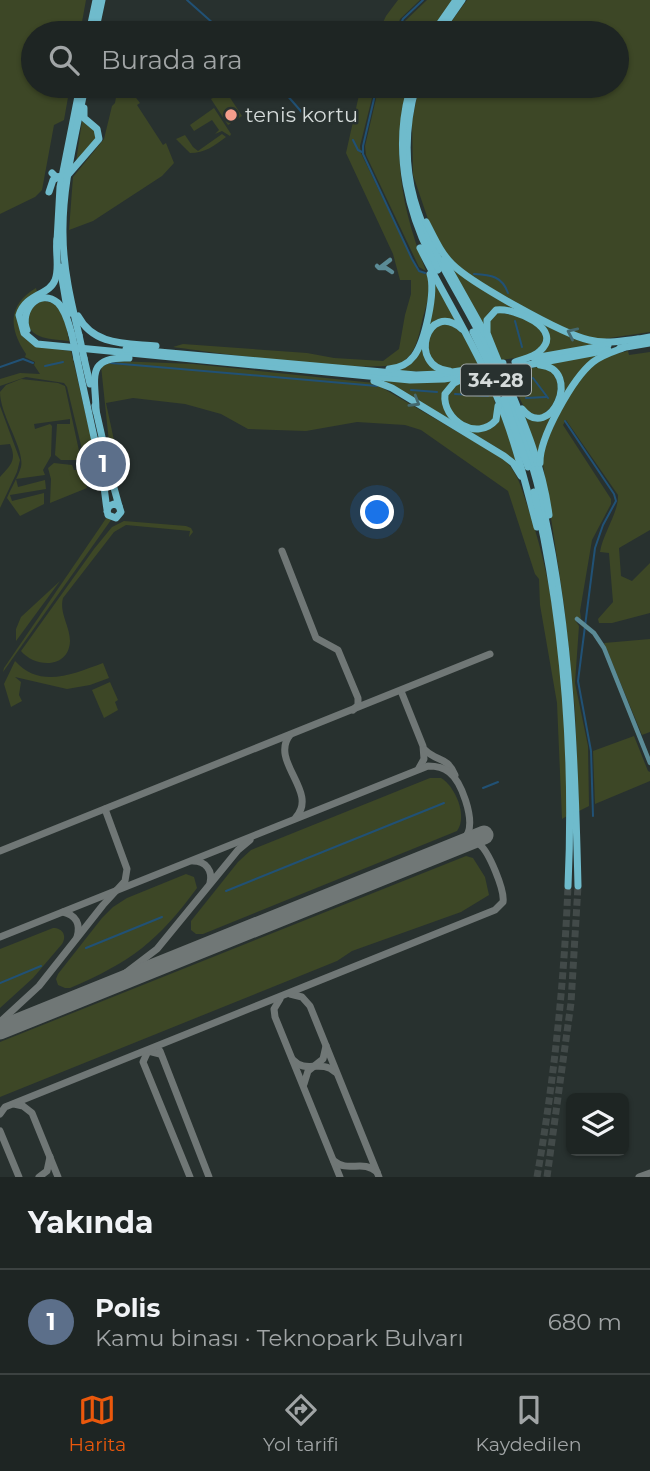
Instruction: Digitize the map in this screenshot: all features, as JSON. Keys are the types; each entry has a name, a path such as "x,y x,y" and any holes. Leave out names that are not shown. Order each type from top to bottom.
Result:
{"highway":[{"path":"92,21 96,0"},
{"path":"98,21 102,0"},
{"path":"441,21 456,0"},
{"path":"447,21 462,0"},
{"path":"78,98 59,176 55,281 49,288 29,299 20,312 20,327 30,340 46,346 213,359"},
{"path":"76,335 63,234 59,176 83,98"},
{"path":"49,192 53,180 99,139 97,129 84,118 86,98"},
{"name":"34-28","path":"411,98 403,138 407,190 418,230 497,381 534,490 551,582 565,693 569,766 568,886"},
{"name":"34-28","path":"413,98 408,137 410,175 418,213 427,239 489,352 519,424 538,485 554,561 571,701 578,886"},
{"path":"64,128 75,111"},
{"path":"410,175 436,246 492,346"},
{"path":"353,373 396,369 415,355 433,289 411,224 407,190"},
{"path":"426,222 442,253 452,265 534,315 593,341 638,339"},
{"path":"57,239 103,460 96,411 94,376 97,368 106,360 116,358 213,359"},
{"path":"420,248 471,340 496,395 523,471 551,582"},
{"path":"69,287 79,319 87,331 97,338 108,342 180,349 213,359"},
{"path":"76,335 55,301 36,300 28,307 24,319 27,329 32,336 42,340 426,380 650,343"},
{"path":"510,365 538,353 545,345 546,336 533,320 513,311 496,310 487,320 486,327 515,400 542,481 554,561"},
{"path":"461,371 438,369 432,365 426,353 427,337 432,326 449,321 461,327 471,340"},
{"path":"510,365 650,337"},
{"path":"542,481 541,447 565,400 586,368 600,358 623,348"},
{"path":"81,358 96,411"},
{"path":"510,365 549,367 558,375 561,388 556,407 545,417 536,418 527,414 515,400"},
{"path":"353,373 416,375 481,370"},
{"path":"481,370 449,386 444,398 449,412 462,424 483,429 493,424 498,416 496,395"},
{"path":"353,373 392,388 504,456 519,470 530,497"},
{"path":"105,470 121,514 116,518 110,517 107,511 105,470"}],"street":[{"path":"390,260 384,267 377,265 392,272"},
{"path":"579,620 596,635 604,648 650,763"}],"green space":[{"path":"0,0 86,0 82,21 21,21 21,98 68,98 64,120 54,125 42,190 35,197 0,214"},
{"path":"398,0 420,0 399,21 384,21"},
{"path":"427,0 453,0 438,21 405,21"},
{"path":"467,0 650,0 650,332 596,340 557,325 488,287 451,261 432,231 413,175 412,122 417,98 629,98 629,21 452,21"},
{"path":"116,98 136,98 140,103 137,105 163,145 166,143 174,163 162,176 93,221 69,230 73,177 104,139"},
{"path":"230,98 242,116 228,125 211,99"},
{"path":"358,98 372,98 360,146 361,153 418,271 428,275 429,280 427,301 411,354 401,363 360,366 328,365 173,347 183,344 383,361 399,349 411,294 411,280 400,280 393,254 346,153"},
{"path":"376,98 406,98 400,135 401,180 410,224 426,271 419,267 366,155 365,146"},
{"path":"214,108 230,136 222,131 215,134 219,130 212,120 194,131 190,125"},
{"path":"82,121 94,129 97,137 76,162"},
{"path":"222,134 226,137 195,153 190,153 176,139 185,135 198,151"},
{"path":"446,260 457,270 594,345 539,355 548,336 521,314 505,308 489,312 484,327"},
{"path":"434,278 459,323 444,318 434,322 424,352 440,372 396,371 410,362 420,346 431,309"},
{"path":"36,288 37,292 17,317 19,327 23,335 36,344 71,351 93,446 90,447 93,461 91,464 86,448 85,462 64,383 26,377 0,386 0,379 20,373 40,374 35,362 25,357 14,327 14,318 20,302"},
{"path":"41,301 59,308 65,320 69,341 49,339 32,331 29,326 29,313"},
{"path":"497,312 524,319 536,326 544,338 540,349 523,357 501,360 489,333 489,321"},
{"path":"445,323 462,334 478,363 454,369 442,367 430,360 428,344 433,329"},
{"path":"628,351 629,355 650,352 650,530 619,548 621,576 632,581 650,563 650,613 612,623 599,623 598,619 613,602 609,553 600,552 618,502 618,495 566,420 563,425 611,499 611,504 592,540 581,619 578,617 575,620 579,626 575,683 588,746 589,806 579,811 575,710 564,605 542,458 543,449 577,382 601,359"},
{"path":"601,354 566,395 538,461 522,412 541,420 564,389 546,364"},
{"path":"116,361 193,364 374,383 504,459 517,477 522,490 549,585 563,700 567,816 562,819 557,703 540,605 539,579 535,574 508,491 421,430 405,425 357,422 306,431 248,429 221,414 185,404 133,398 106,403 118,459 111,461 101,366"},
{"path":"537,367 547,369 553,374 558,389 552,405 539,416 526,411 507,373"},
{"path":"485,377 495,402 495,417 481,428 462,423 448,407 448,390 458,382"},
{"path":"21,379 65,386 81,460 61,460 55,455 57,424 70,424 70,419 34,424 35,429 50,424 52,426 51,456 43,470 45,475 16,479 21,459 0,392 6,385"},
{"path":"381,380 453,381 449,384 447,412 480,431 501,411 519,465 501,450"},
{"path":"0,406 20,460 0,508 0,477 10,466 13,454 10,444 0,445"},
{"path":"54,463 72,465 74,470 78,470 81,465 87,488 50,503 51,479 48,468"},
{"path":"16,479 18,487 45,480 46,489 10,495 12,501 44,493 44,504 20,516 7,498"},
{"path":"107,517 111,520 3,672 4,668"},
{"path":"124,521 186,526 193,532 189,537 190,531 126,525 114,532 63,598 62,609 70,641 64,657 58,661 42,663 27,657 21,651 94,549 112,527"},
{"path":"60,581 16,641 16,629 21,617"},
{"path":"650,639 650,732 642,735 604,643"},
{"path":"15,661 25,670 46,677 69,675 103,663 109,678 67,689 15,677 21,682 19,695 22,701 11,707 4,684"},
{"path":"110,682 118,700 115,702 118,710 104,718 92,690"},
{"path":"634,736 650,772 650,781 595,804 593,751"},
{"path":"430,778 441,778 455,794 461,818 457,831 203,934 196,934 191,930 191,921 238,862 251,850"},
{"path":"466,856 473,858 485,877 489,895 461,912 352,951 337,961 0,1097 0,1042"},
{"path":"186,874 194,877 197,888 156,936 110,969 70,988 58,985 58,974 113,907 127,898"},
{"path":"53,928 63,933 62,944 33,978 0,1008 0,949"}],"waterway":[{"path":"187,0 211,21"},
{"path":"402,21 423,0"},
{"path":"289,98 306,117"},
{"path":"374,98 363,154 412,259 419,271 425,273"},
{"path":"353,140 362,152"},
{"path":"474,274 499,280 508,293"},
{"path":"515,321 522,347"},
{"path":"0,367 23,359 33,363"},
{"path":"45,366 63,362"},
{"path":"111,363 377,386"},
{"path":"533,378 548,398"},
{"path":"411,390 437,392"},
{"path":"455,394 488,396"},
{"path":"526,398 546,397"},
{"path":"565,421 616,501 595,548 578,681 591,751 593,816"},
{"path":"483,788 498,782"},
{"path":"226,891 444,803"},
{"path":"86,948 162,917"},
{"path":"0,983 41,966"}],"taxiway":[{"path":"282,551 316,638 338,650 358,698 358,705 353,710"},
{"path":"0,851 490,654"},
{"path":"401,691 423,746 424,759 419,768"},
{"path":"290,735 285,745 285,755 302,797 296,817"},
{"path":"425,750 449,765 455,775"},
{"path":"0,937 428,766 449,772 466,801 468,833 452,848"},
{"path":"0,1022 39,986 125,881 127,869 105,809"},
{"path":"75,1000 115,981 157,949 238,850 250,840"},
{"path":"0,1114 5,1107 495,910 503,902 496,872 483,848 476,842 468,842"},
{"path":"193,861 207,867 210,883"},
{"path":"63,912 76,921 77,937"},
{"path":"290,994 302,997 310,1006 379,1177"},
{"path":"280,999 274,1009 275,1017 340,1177"},
{"path":"304,1084 308,1071 323,1059 326,1046"},
{"path":"160,1054 148,1051 143,1062 190,1177"},
{"path":"160,1051 209,1177"},
{"path":"293,1060 303,1066 330,1068 335,1072"},
{"path":"14,1104 23,1106 32,1113 58,1177"},
{"path":"0,1131 19,1177"},
{"path":"39,1177 47,1171 50,1157"},
{"path":"334,1161 345,1166 366,1166 377,1172"},
{"path":"639,1177 650,1173"}],"runway":[{"path":"0,1030 484,835"}],"tunnel":[{"path":"537,1177 557,1032 568,886"},
{"path":"547,1177 571,1003 578,886"}],"place":[{"name":"tenis kortu","path":"231,115"},
{"name":"Polis","path":"103,464"}]}
